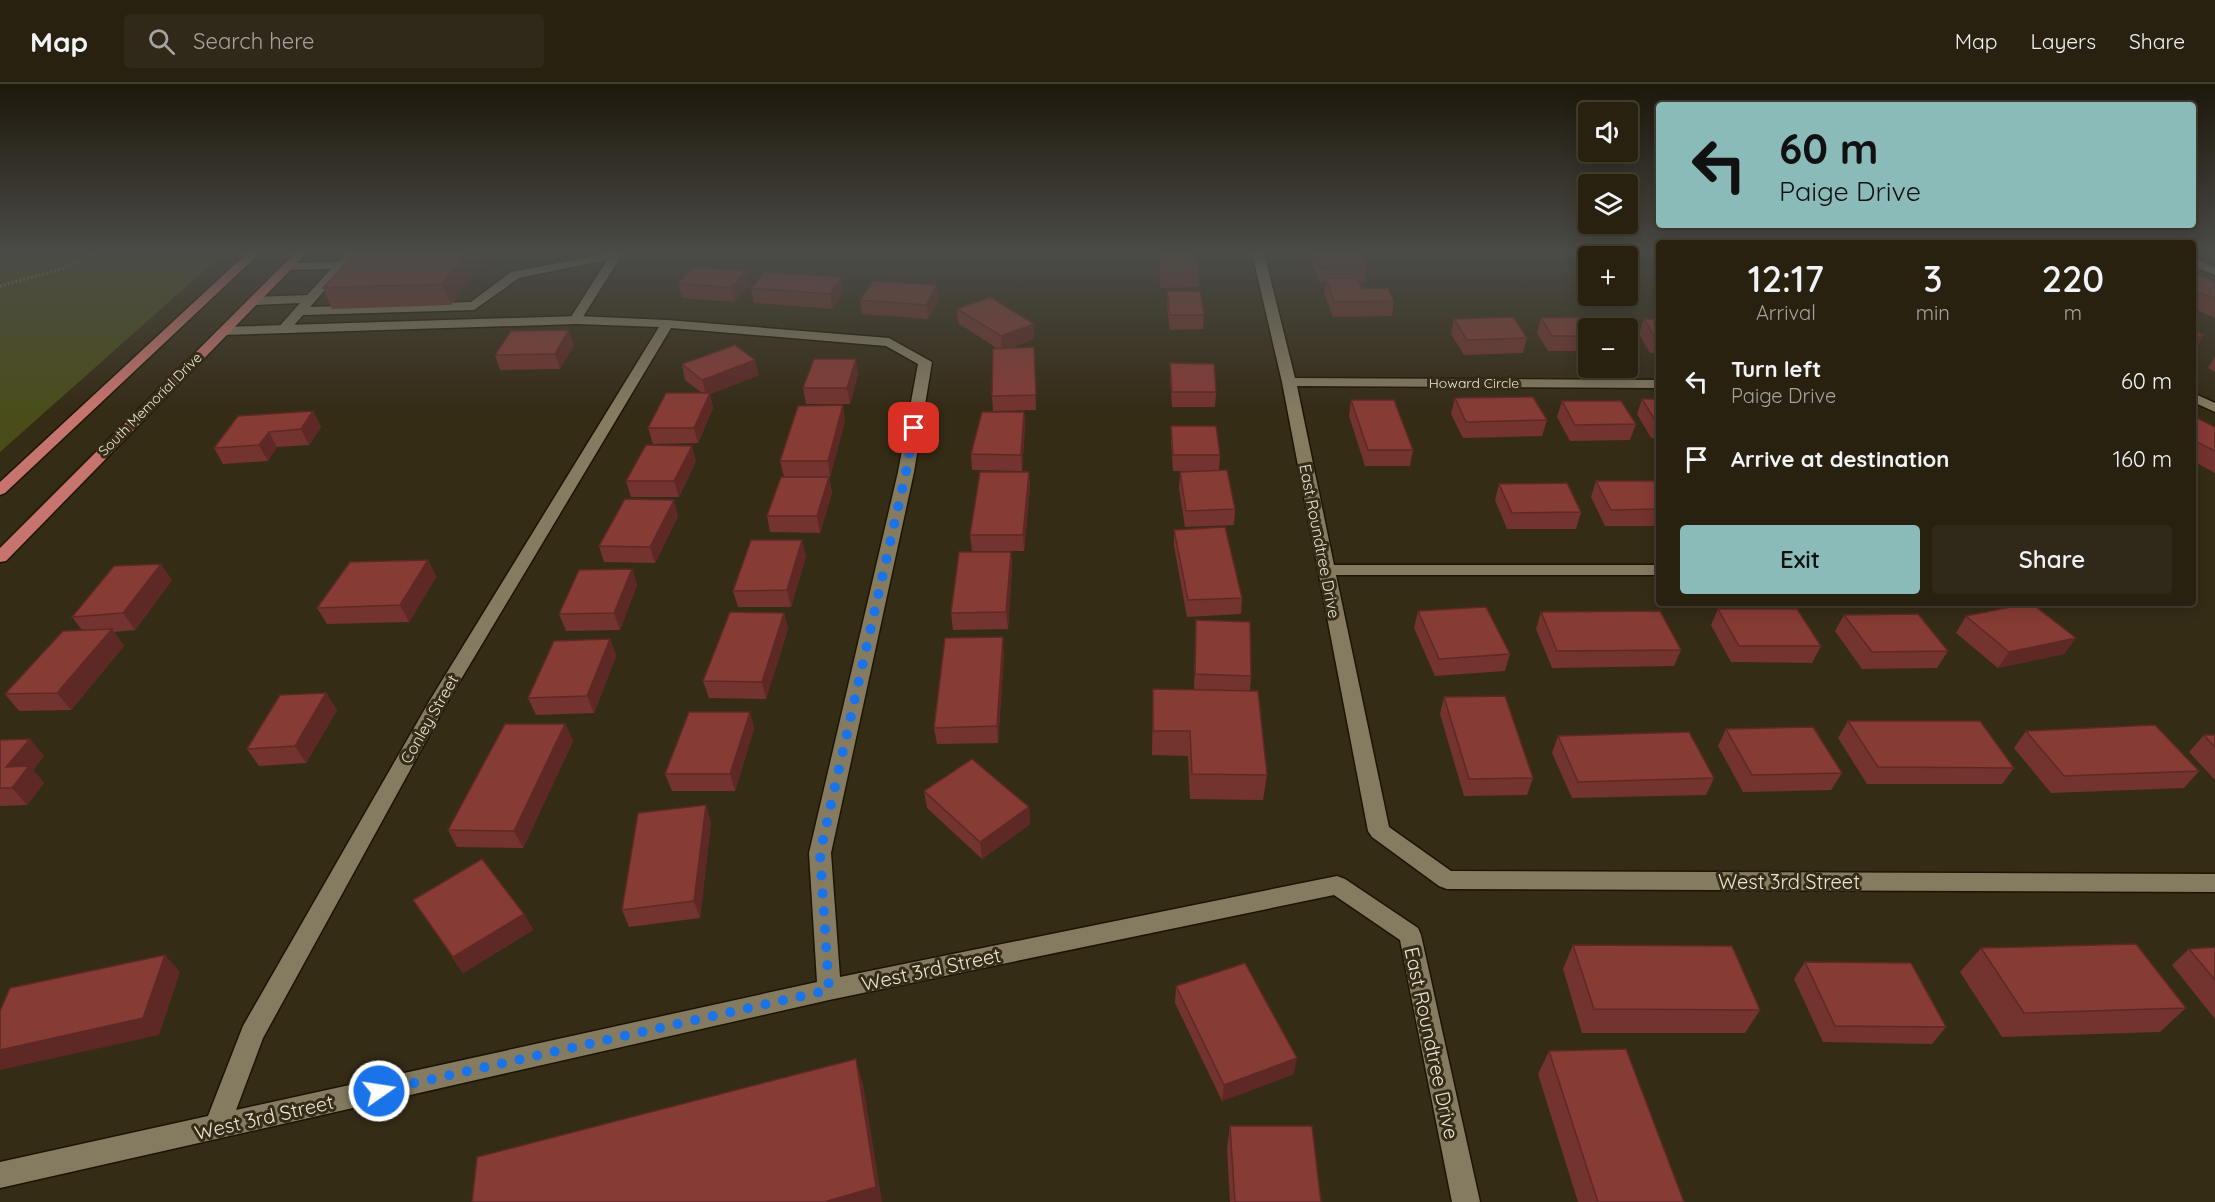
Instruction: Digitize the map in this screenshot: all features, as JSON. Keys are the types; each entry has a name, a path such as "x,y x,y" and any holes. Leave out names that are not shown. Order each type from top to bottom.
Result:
{"main road":[{"path":"0,490 199,305"},
{"name":"South Memorial Drive","path":"0,557 249,305"}],"street":[{"path":"283,329 304,305"},
{"path":"575,320 584,305"},
{"name":"East Roundtree Drive","path":"1271,305 1289,382 1379,831"},
{"path":"299,310 474,306"},
{"path":"456,323 474,306"},
{"path":"223,330 575,320 667,324 888,342 925,362 906,472 820,853 829,990"},
{"name":"Conley Street","path":"216,1128 252,1034 440,700 667,324"},
{"name":"Howard Circle","path":"1289,382 1656,384"},
{"path":"2196,398 2215,408"},
{"path":"1326,570 1656,570"},
{"name":"West 3rd Street","path":"1379,831 1447,880 2215,883"},
{"name":"East Roundtree Drive","path":"1337,885 1410,934 1466,1202"},
{"name":"West 3rd Street","path":"0,1175 829,990 1337,885"}],"green space":[{"path":"0,305 165,305 0,452"}],"building":[{"path":"968,305 1003,305 1034,324 1001,336 957,309"},
{"path":"1169,305 1202,305 1204,315 1170,315"},
{"path":"1513,317 1527,338 1467,340 1454,319"},
{"path":"1612,317 1613,318 1578,318 1578,336 1552,336 1541,318"},
{"path":"1644,319 1656,319 1655,338"},
{"path":"569,330 555,354 495,355 511,331"},
{"path":"2196,331 2204,335 2196,337"},
{"path":"735,345 755,360 702,380 682,364"},
{"path":"1034,347 1036,395 992,396 993,349"},
{"path":"814,359 856,359 847,388 803,388"},
{"path":"1170,363 1214,364 1216,392 1172,392"},
{"path":"666,393 710,393 694,428 648,428"},
{"path":"1533,397 1547,420 1466,422 1455,398"},
{"path":"1642,399 1656,399 1656,422"},
{"path":"1351,400 1394,400 1413,450 1368,450"},
{"path":"1562,401 1621,401 1636,424 1575,425"},
{"path":"843,405 828,461 780,461 798,406"},
{"path":"313,411 301,429 269,432 259,445 214,448 238,416"},
{"path":"982,412 1024,412 1021,455 971,454"},
{"path":"2196,418 2215,427 2215,451 2196,442"},
{"path":"1171,426 1216,426 1220,455 1173,455"},
{"path":"646,445 692,446 674,481 626,481"},
{"path":"1227,470 1235,509 1186,511 1180,472"},
{"path":"980,472 1029,472 1023,535 970,535"},
{"path":"781,477 829,477 817,516 767,516"},
{"path":"1596,481 1656,481 1656,509 1611,510"},
{"path":"1567,483 1581,512 1512,513 1499,484"},
{"path":"625,499 674,500 650,547 599,546"},
{"path":"1225,527 1242,598 1188,600 1174,530"},
{"path":"751,540 802,540 787,590 733,591"},
{"path":"959,552 1011,552 1006,612 951,613"},
{"path":"428,560 400,605 317,608 350,562"},
{"path":"161,564 123,613 72,617 114,566"},
{"path":"632,569 614,613 559,614 579,570"},
{"path":"2016,606 2035,606 2076,638 2009,652 1966,616"},
{"path":"1486,607 1510,654 1439,659 1418,611"},
{"path":"1718,609 1797,609 1821,646 1739,646"},
{"path":"1660,611 1681,650 1557,651 1541,612"},
{"path":"730,612 784,613 762,682 703,681"},
{"path":"1918,614 1948,651 1872,652 1844,615"},
{"path":"1196,620 1250,622 1251,676 1195,674"},
{"path":"112,629 57,693 5,694 63,631"},
{"path":"1003,637 997,726 934,728 945,638"},
{"path":"610,639 587,696 528,698 554,641"},
{"path":"1153,689 1258,691 1267,775 1192,774 1190,731 1153,731"},
{"path":"326,693 295,746 247,749 280,695"},
{"path":"1505,696 1533,778 1469,779 1444,697"},
{"path":"689,712 750,712 730,774 665,774"},
{"path":"1848,721 1980,721 2014,768 1878,767"},
{"path":"505,724 565,724 514,831 448,830"},
{"path":"2155,725 2199,771 2064,776 2026,731"},
{"path":"1813,727 1842,773 1752,775 1726,729"},
{"path":"1689,732 1714,778 1578,782 1558,736"},
{"path":"2204,735 2215,735 2215,747"},
{"path":"30,739 6,767 29,766 12,788 0,788 0,740"},
{"path":"972,759 1029,807 980,842 924,791"},
{"path":"706,805 694,901 622,910 638,813"},
{"path":"482,859 524,914 453,957 413,900"},
{"path":"2136,944 2186,1008 2024,1013 1981,948"},
{"path":"1573,945 1732,946 1760,1010 1594,1009"},
{"path":"2215,947 2215,980 2189,949"},
{"path":"165,955 143,1018 0,1050 0,1011 10,988"},
{"path":"1805,962 1911,963 1946,1027 1835,1026"},
{"path":"1245,963 1297,1058 1224,1085 1176,986"},
{"path":"1626,1049 1684,1202 1598,1202 1549,1051"},
{"path":"856,1059 876,1187 824,1202 472,1202 477,1157"},
{"path":"1230,1126 1312,1126 1321,1202 1235,1202"}],"route":[{"path":"379,1091 829,990 820,853 914,428"}]}
